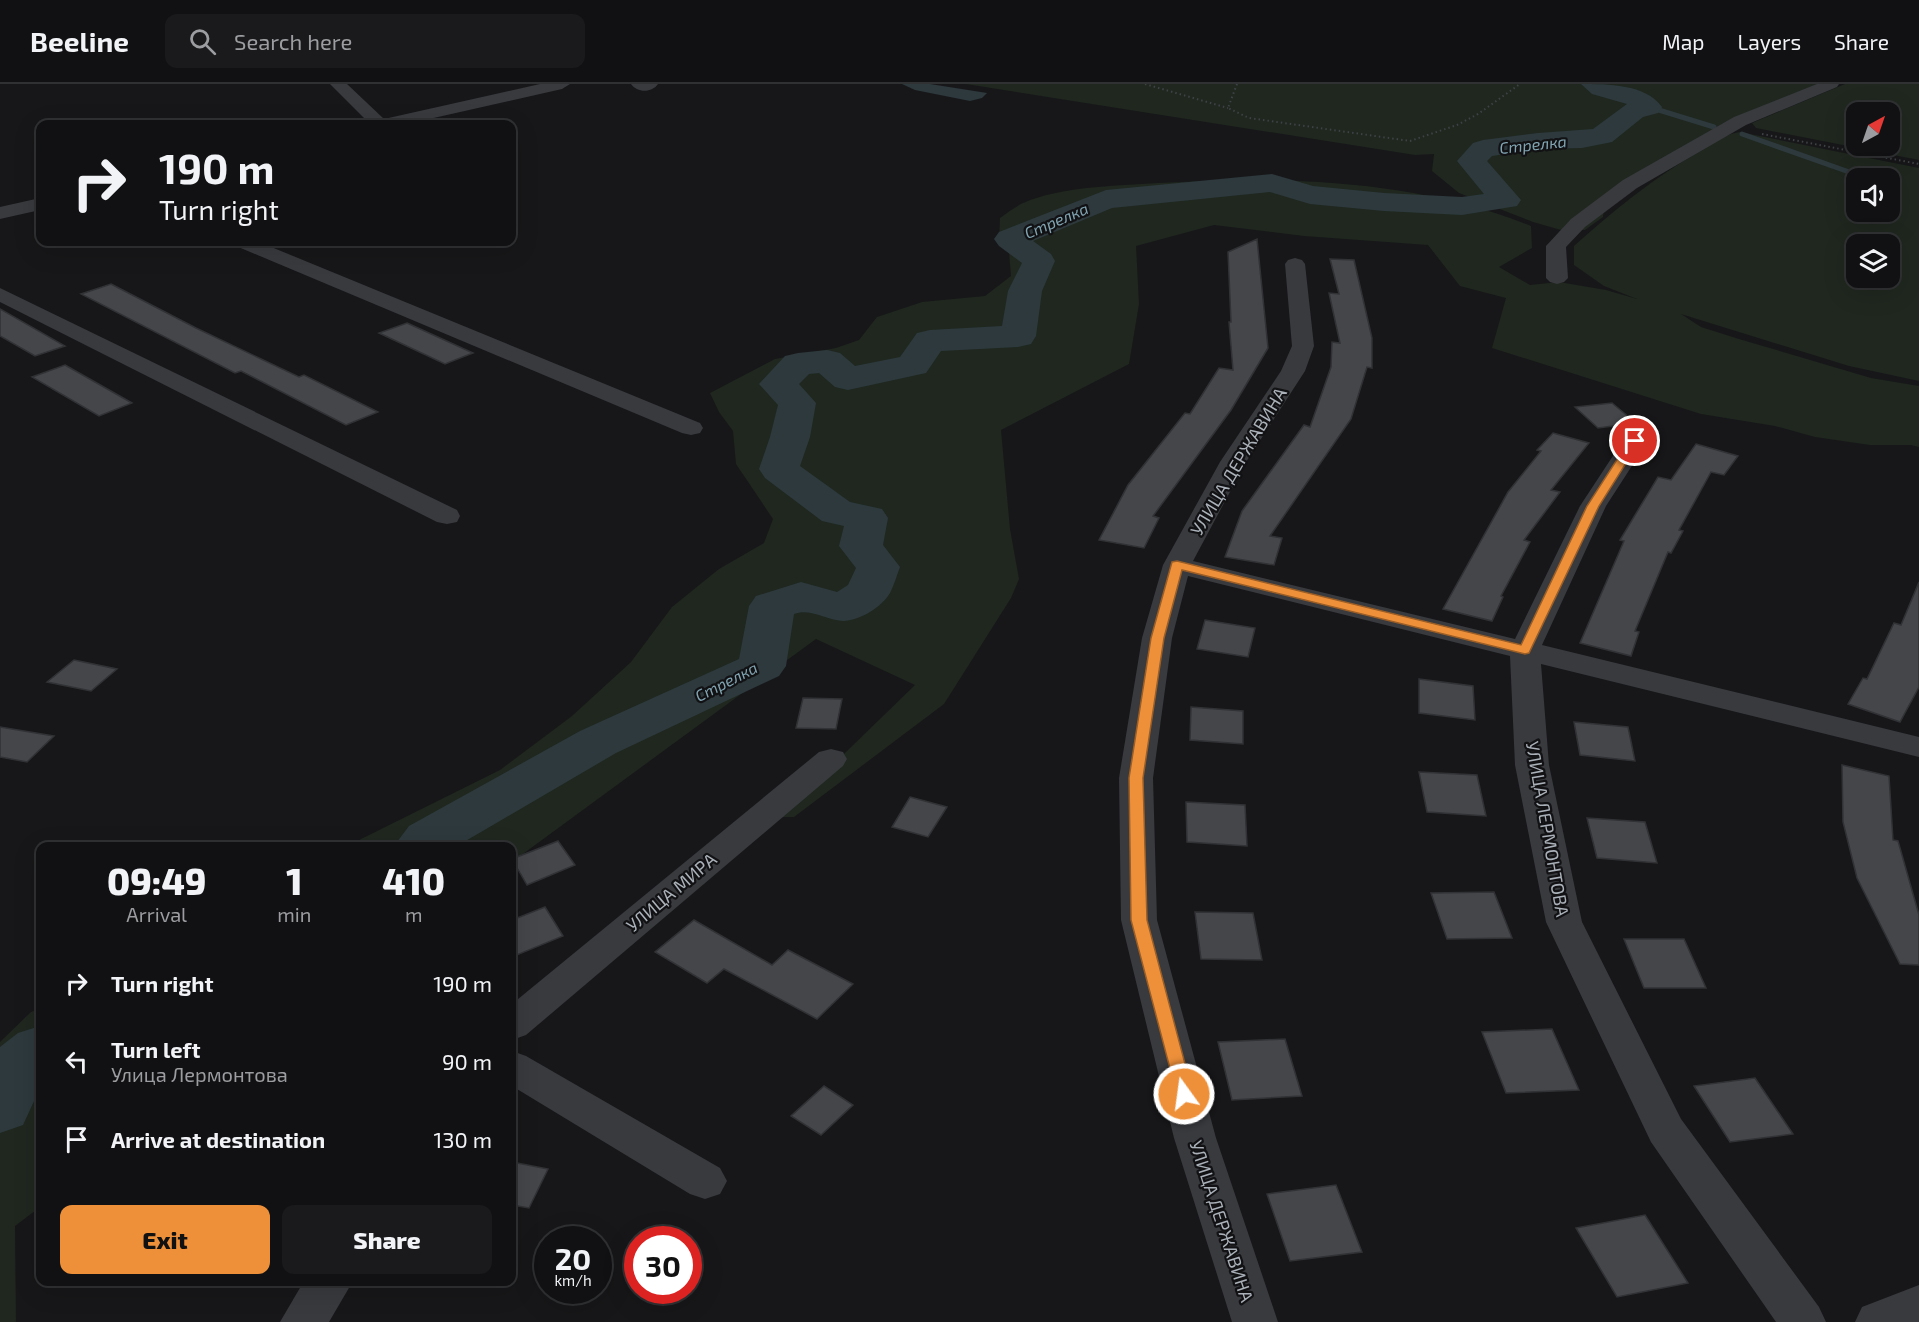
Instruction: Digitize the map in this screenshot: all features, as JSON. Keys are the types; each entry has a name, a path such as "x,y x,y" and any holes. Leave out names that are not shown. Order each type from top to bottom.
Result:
{"street":[{"path":"338,84 375,120"},
{"path":"404,120 562,84"},
{"path":"639,84 644,86 650,84"},
{"path":"1557,278 1556,246 1578,223 1630,184 1740,121 1831,84"},
{"path":"0,213 36,205"},
{"path":"253,246 691,428"},
{"name":"УЛИЦА ДЕРЖАВИНА","path":"1255,1322 1195,1138 1139,920 1136,778 1157,638 1177,565 1233,462 1293,371 1303,346 1296,264"},
{"path":"0,294 447,516"},
{"name":"УЛИЦА ЛЕРМОНТОВА","path":"1635,441 1593,506 1525,650 1532,765 1564,922 1666,1130 1803,1322"},
{"path":"1177,565 1919,747"},
{"name":"УЛИЦА МИРА","path":"516,1022 831,759"},
{"path":"516,1069 705,1181"},
{"path":"303,1322 327,1286"},
{"path":"1878,1322 1919,1305"}],"path":[{"path":"1145,84 1228,108 1249,118 1410,141 1457,125 1478,114 1520,84"},
{"path":"1228,108 1237,84"},
{"path":"1729,128 1919,164"}],"shaded area":[{"path":"902,84 930,84 987,93 982,98 970,101 915,90"},
{"path":"966,84 1822,84 1722,124 1604,209 1603,217 1585,230 1561,230 1533,222 1459,193 1432,171 1434,154 1415,155"},
{"path":"1845,84 1919,84 1919,160 1899,156 1900,102 1846,102 1846,146 1756,128 1752,123"},
{"path":"1740,132 1846,153 1846,156 1859,156 1919,168 1919,381 1849,366 1681,314 1701,327 1739,339 1871,378 1919,386 1919,447 1870,445 1815,437 1775,426 1701,414 1492,348 1506,298 1460,286 1428,245 1304,236 1214,225 1136,246 1139,304 1129,364 1001,430 1010,529 1019,579 1011,598 944,704 794,817 779,817 915,685 816,639 516,859 516,842 355,842 500,770 572,716 631,662 672,607 719,569 764,543 773,519 736,464 733,431 719,412 710,393 775,359 836,348 859,340 877,317 922,302 985,296 1011,276 1009,252 999,242 1000,218 1023,203 1038,197 1072,190 1205,181 1300,181 1394,190 1441,198 1486,210 1531,226 1532,248 1499,267 1530,285 1559,282 1606,290 1637,299 1604,286 1574,265 1574,246 1650,184 1714,143"},
{"path":"36,1010 36,1210 15,1226 16,1322 0,1322 0,1042"}],"building":[{"path":"1257,239 1268,348 1231,410 1153,516 1159,518 1144,548 1099,540 1128,485 1185,413 1190,414 1219,368 1233,370 1229,322 1231,322 1228,252"},
{"path":"1330,259 1354,260 1372,338 1372,368 1367,367 1351,419 1270,536 1282,538 1274,565 1225,557 1242,511 1304,425 1310,427 1331,367 1332,342 1340,343 1329,293 1339,294"},
{"path":"111,284 196,328 299,377 304,375 378,412 346,425 241,371 235,373 81,294"},
{"path":"0,309 65,346 35,356 0,336"},
{"path":"407,323 473,353 445,364 379,333"},
{"path":"65,365 132,403 99,416 32,377"},
{"path":"1612,403 1636,423 1598,428 1575,407"},
{"path":"1553,433 1589,443 1551,490 1560,492 1524,540 1530,542 1501,596 1503,597 1492,621 1443,609 1508,492 1541,451 1537,450"},
{"path":"1696,444 1738,456 1724,475 1711,472 1679,530 1683,531 1671,553 1668,552 1635,631 1639,632 1631,656 1580,643 1624,541 1620,540 1658,477 1671,480"},
{"path":"1919,582 1919,687 1900,722 1848,704 1863,678 1867,679 1894,623 1901,625"},
{"path":"1205,620 1255,628 1248,657 1197,649"},
{"path":"74,660 117,669 91,691 47,682"},
{"path":"1419,679 1473,686 1475,720 1419,713"},
{"path":"803,698 842,699 836,729 796,728"},
{"path":"1191,707 1243,711 1243,744 1190,740"},
{"path":"1574,722 1628,727 1635,761 1580,755"},
{"path":"0,727 54,736 27,762 0,757"},
{"path":"1842,765 1889,776 1893,840 1898,841 1919,915 1919,965 1900,964 1857,878 1843,822"},
{"path":"1419,772 1477,775 1486,816 1427,812"},
{"path":"910,797 947,807 928,837 892,827"},
{"path":"1186,802 1245,805 1247,846 1187,842"},
{"path":"1587,818 1645,822 1657,863 1597,858"},
{"path":"558,841 575,865 527,885 516,866 516,857"},
{"path":"1494,892 1512,938 1447,939 1431,893"},
{"path":"545,907 563,936 516,955 516,918"},
{"path":"1195,912 1253,913 1262,960 1201,959"},
{"path":"694,920 772,965 788,950 853,984 817,1019 724,969 707,983 655,952"},
{"path":"1624,939 1684,939 1706,988 1644,988"},
{"path":"1552,1029 1579,1090 1506,1093 1482,1032"},
{"path":"1285,1039 1302,1096 1232,1100 1218,1042"},
{"path":"1755,1078 1793,1134 1730,1142 1694,1086"},
{"path":"824,1086 853,1105 821,1135 791,1116"},
{"path":"516,1163 548,1169 529,1208 516,1206"},
{"path":"1336,1185 1362,1252 1290,1261 1267,1194"},
{"path":"1645,1215 1688,1283 1617,1297 1576,1228"}],"waterway":[{"name":"Стрелка","path":"425,842 598,742 762,666 772,606 801,596 844,607 867,593 878,567 861,546 867,518 837,512 779,469 790,437 797,403 778,384 798,364 827,361 848,379 913,365 930,341 1018,336 1025,291 1039,261 1010,239 1106,199 1272,183 1310,195 1384,202 1462,206 1506,200 1471,161 1483,149 1538,141 1582,140 1602,136 1633,111 1649,107 1635,98 1608,92 1594,84"},
{"path":"1649,107 1714,127"},
{"path":"1742,134 1846,171"},
{"name":"Стрелка","path":"0,1107 17,1069 36,1053"}],"route":[{"path":"1184,1094 1139,920 1136,778 1157,638 1177,565 1525,650 1593,506 1635,441"}]}
